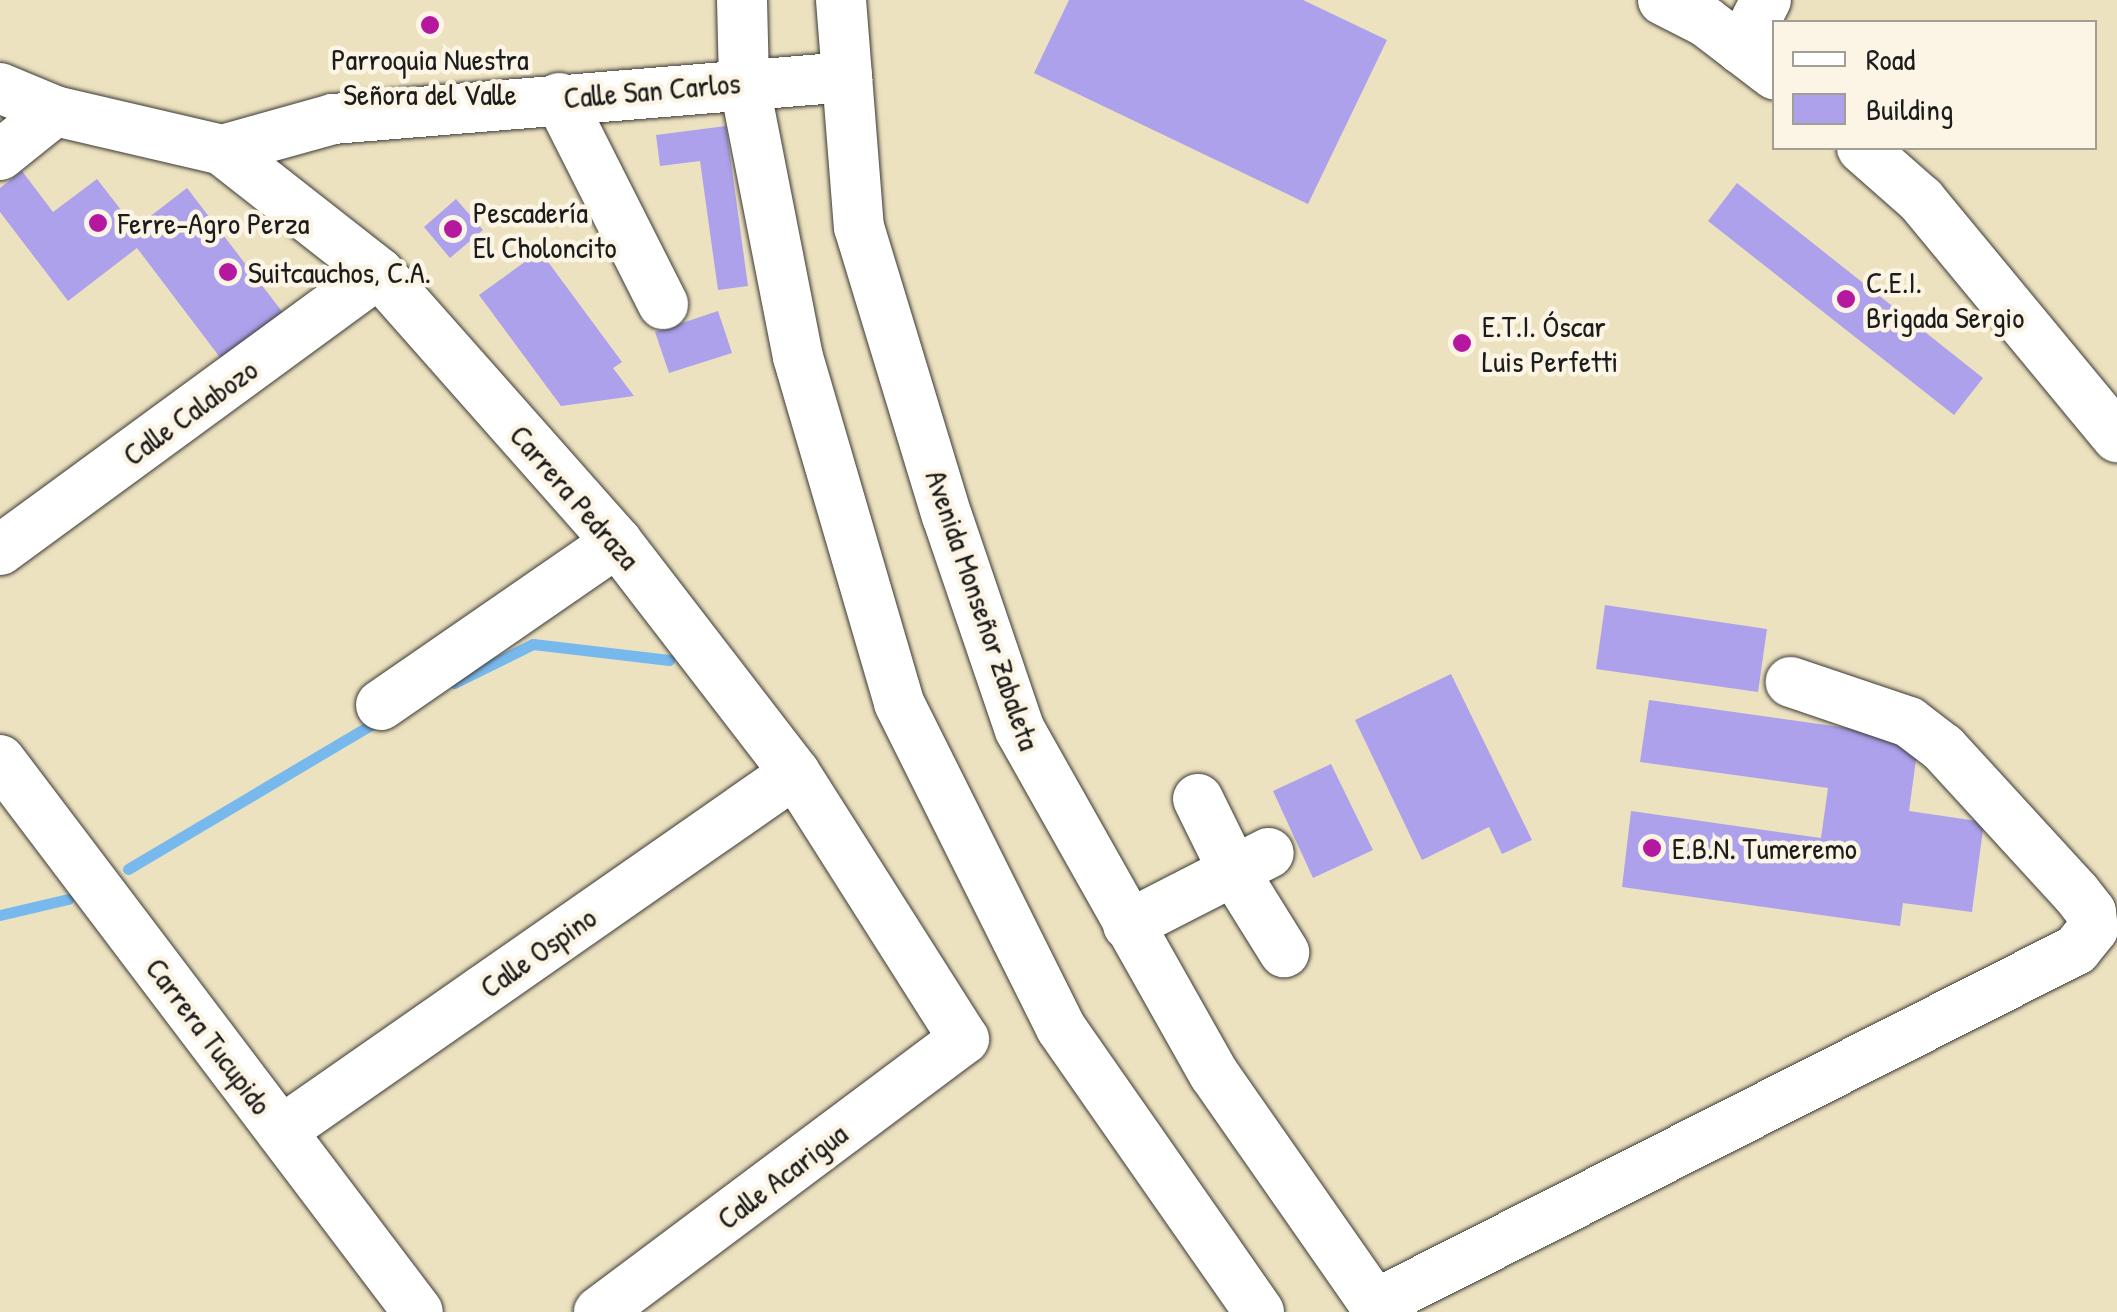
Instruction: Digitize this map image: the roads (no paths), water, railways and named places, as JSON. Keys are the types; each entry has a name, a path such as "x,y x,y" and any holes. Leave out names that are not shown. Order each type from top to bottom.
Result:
{"street":[{"path":"742,0 744,82 798,357 898,703 1061,1028 1240,1305"},
{"name":"Avenida Monseñor Zabaleta","path":"842,0 859,227 948,516 1020,730 1214,1074 1377,1308"},
{"path":"1663,0 1706,22 1758,61 1766,0"},
{"name":"Calle San Carlos","path":"222,150 333,118 847,76"},
{"path":"0,88 55,111 0,155"},
{"path":"559,98 662,304"},
{"name":"Carrera Pedraza","path":"55,111 222,150 379,273 617,542 795,773 964,1039"},
{"path":"1864,150 1921,200 2117,437"},
{"name":"Calle Calabozo","path":"0,550 379,273"},
{"path":"380,705 617,542"},
{"path":"1377,1308 2076,950 2093,930 2090,912 2076,893 1942,748 1909,722 1791,682"},
{"name":"Carrera Tucupido","path":"0,760 418,1312"},
{"name":"Calle Ospino","path":"282,1131 795,773"},
{"path":"1198,799 1251,861 1284,952"},
{"path":"1128,925 1251,861"},
{"name":"Calle Acarigua","path":"599,1312 964,1039"}],"waterway":[{"path":"454,683 533,644 669,660"},
{"path":"128,869 379,720"},
{"path":"0,915 68,899"}],"place":[{"name":"Parroquia Nuestra Señora del Valle","path":"430,25"},
{"name":"Ferre-Agro Perza","path":"98,223"},
{"name":"Pescadería El Choloncito","path":"453,229"},
{"name":"Suitcauchos, C.A.","path":"228,272"},
{"name":"C.E.I. Brigada Sergio","path":"1846,299"},
{"name":"E.T.I. Óscar Luis Perfetti","path":"1462,343"},
{"name":"E.B.N. Tumeremo","path":"1652,848"}]}
